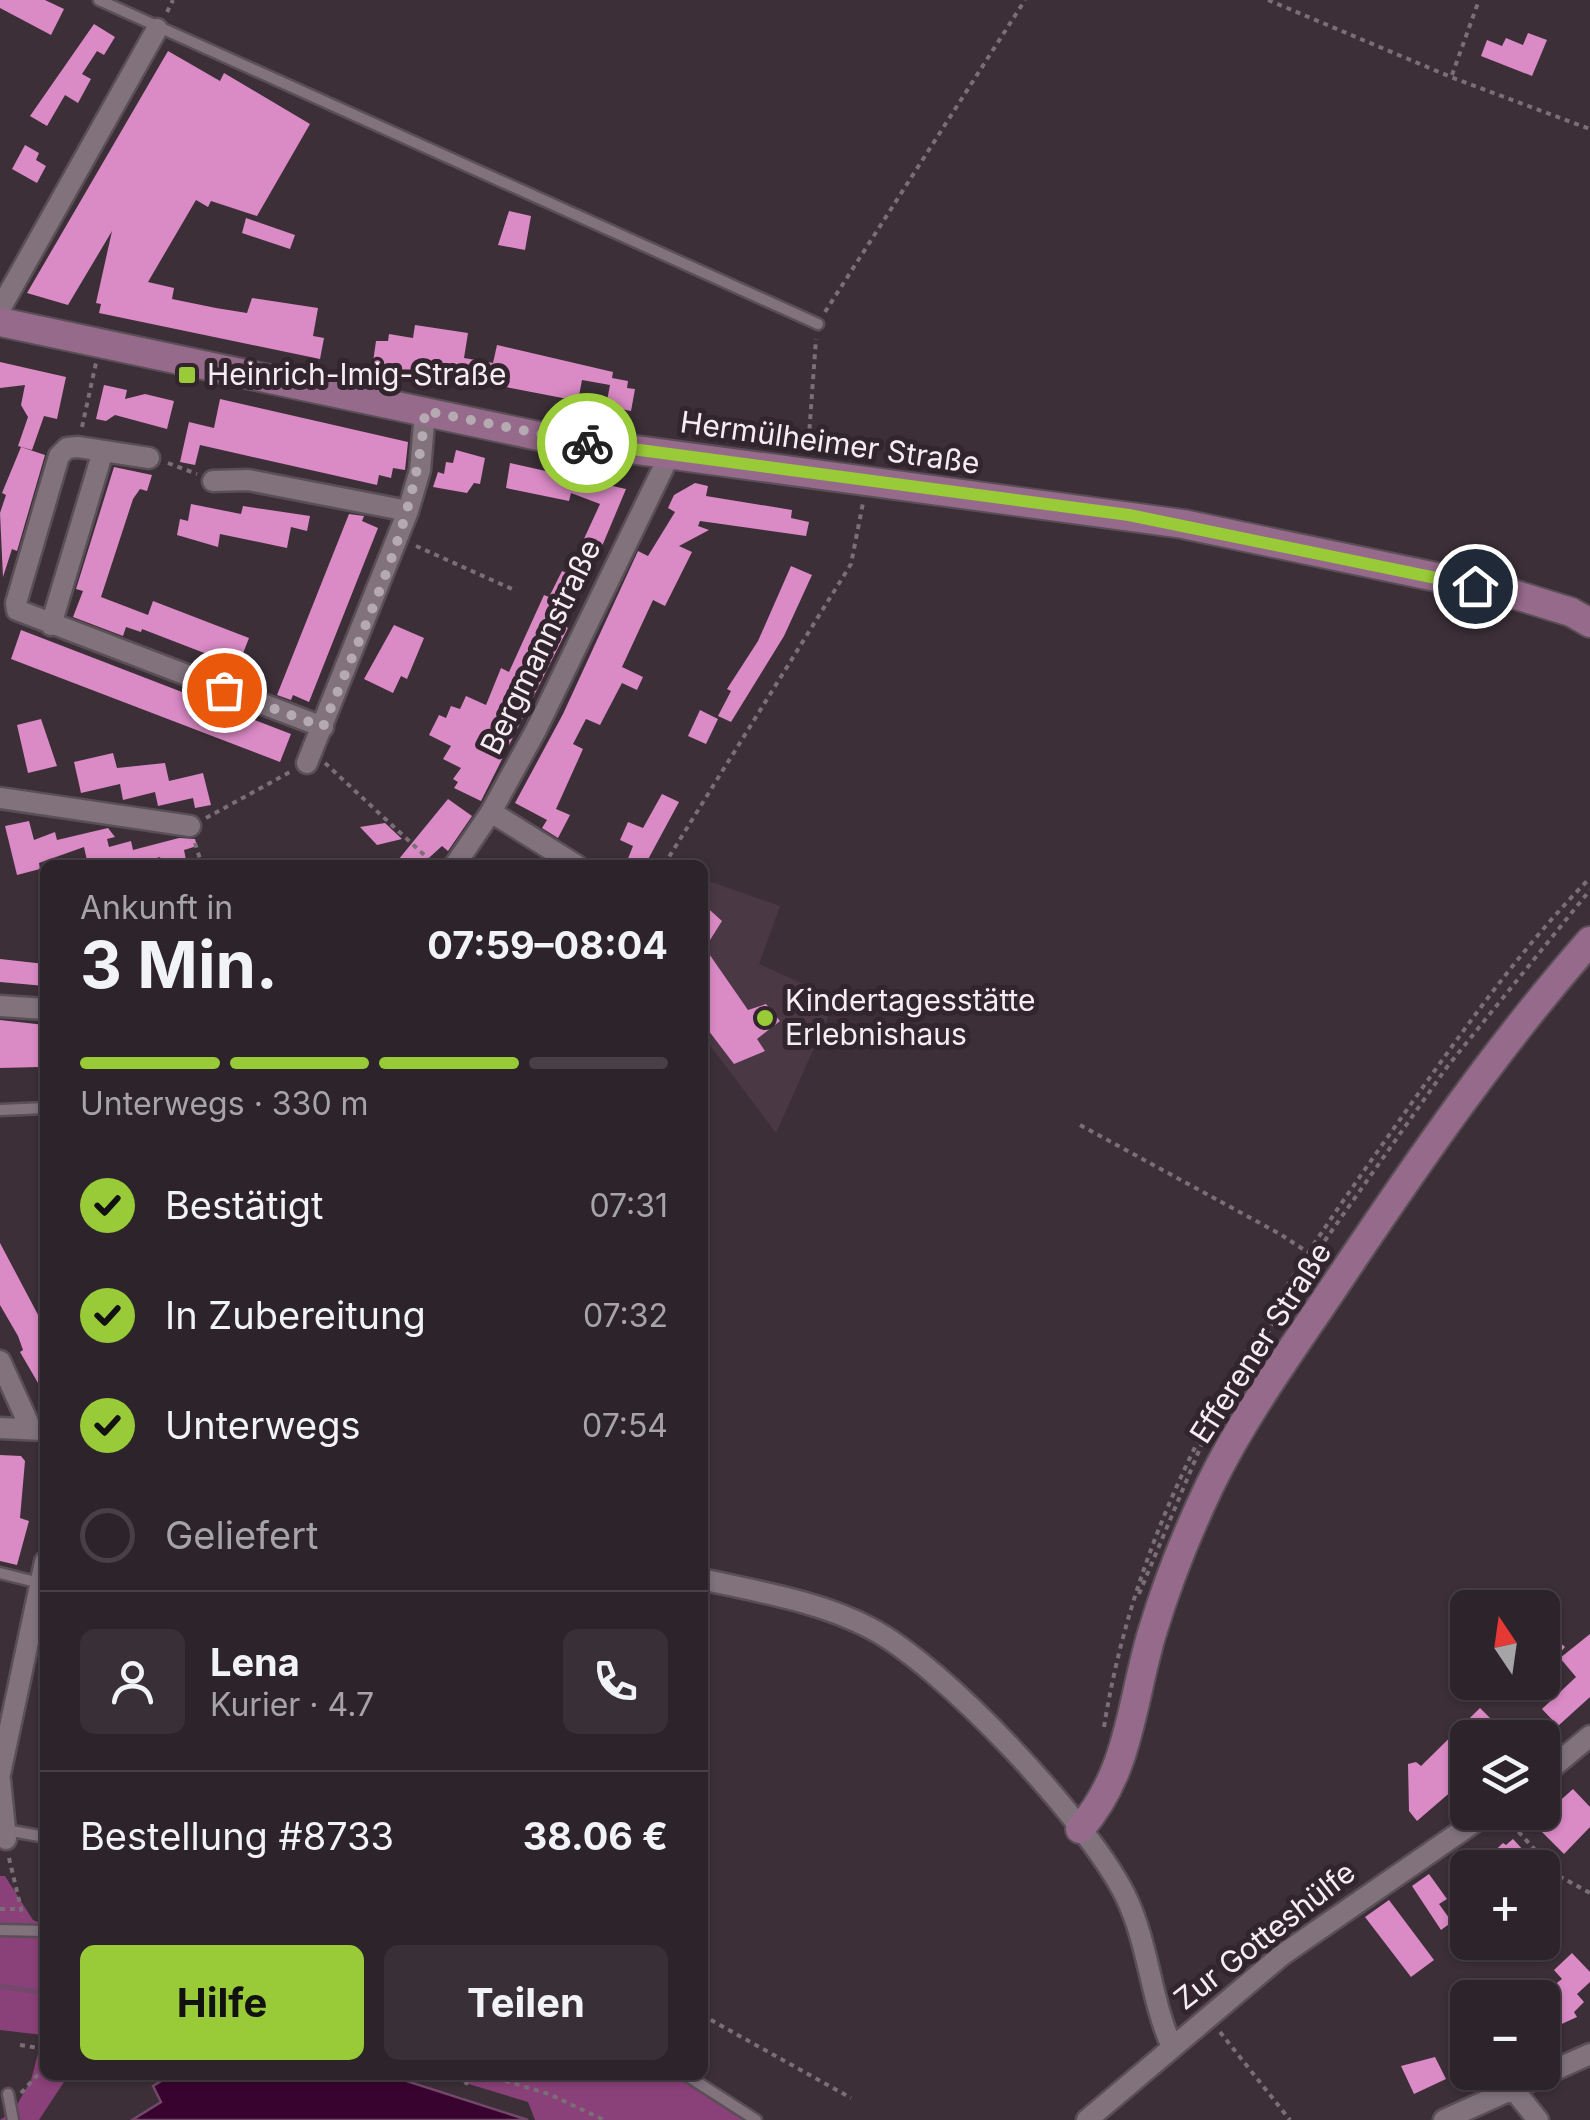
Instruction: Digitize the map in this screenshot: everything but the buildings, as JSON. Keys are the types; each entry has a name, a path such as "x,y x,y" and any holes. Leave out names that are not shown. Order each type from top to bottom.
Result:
{"street":[{"path":"0,309 157,29"},
{"name":"Hermülheimer Straße","path":"0,322 548,438 807,473 865,487 1183,524 1502,591 1571,612 1590,623"},
{"path":"310,758 408,511 420,470 425,411"},
{"path":"149,458 78,447 59,456 16,603 21,614 323,727"},
{"path":"51,624 104,451"},
{"name":"Bergmannstraße","path":"459,860 536,730 670,454"},
{"path":"212,481 248,480 408,511"},
{"path":"0,798 190,826"},
{"path":"491,812 568,860"},
{"name":"Efferener Straße","path":"1080,1828 1112,1785 1124,1758 1152,1634 1177,1560 1219,1468 1264,1392 1420,1160 1499,1048 1590,941"},
{"path":"0,1006 40,1009"},
{"path":"0,1361 40,1434"},
{"path":"0,1428 40,1434"},
{"path":"708,1580 834,1612 909,1652 956,1694 1104,1858 1131,1910 1172,2048"},
{"path":"6,1834 0,1777 40,1583"},
{"path":"1560,1761 1590,1736"},
{"name":"Zur Gotteshülfe","path":"1087,2120 1208,2016 1325,1924 1463,1830"},
{"path":"1560,2068 1590,2054"},
{"path":"1444,2120 1514,2090 1538,2120"}],"lane":[{"path":"99,0 818,324"},
{"path":"0,1110 40,1108"},
{"path":"0,1573 40,1573"},
{"path":"6,1834 40,1837"},
{"path":"0,1930 40,1931"},
{"path":"694,2080 756,2120"},
{"path":"8,2094 13,2120"}],"path":[{"path":"807,473 818,324 1025,0"},
{"path":"1268,0 1451,77 1590,129"},
{"path":"1451,77 1479,0"},
{"path":"78,447 101,343"},
{"path":"149,458 212,481"},
{"path":"667,860 851,564 865,487"},
{"path":"398,538 512,589"},
{"path":"200,860 190,826 310,758 429,860"},
{"path":"1080,1125 1306,1250"},
{"path":"1517,1830 1559,1876 1590,1894"},
{"path":"0,1909 20,1909 6,1834"},
{"path":"1208,2016 1290,2120"},
{"path":"708,2018 851,2098"},
{"path":"20,2046 40,2048"},
{"path":"466,2084 467,2080"},
{"path":"503,2080 549,2094 604,2120"}],"shaded area":[{"name":"Kindertagesstätte Erlebnishaus","path":"708,881 780,906 759,964 836,999 776,1133 708,1043"},
{"path":"0,1876 5,1876 33,1920 40,1923 40,2035 0,2030"},
{"path":"40,2046 40,2080 67,2080 39,2120 0,2120 14,2110 31,2080"},
{"path":"163,2080 404,2080 528,2120 132,2120 161,2102 153,2086"},
{"path":"455,2080 680,2080 745,2120 535,2120 528,2102"}],"waterway":[{"path":"0,1986 40,1992"}],"way so far":[{"path":"224,690 323,727 408,511 420,470 425,411 587,443"}],"place":[{"name":"Heinrich-Imig-Straße","path":"187,375"},
{"name":"Kindertagesstätte Erlebnishaus","path":"765,1018"}],"route":[{"path":"587,443 1129,515 1475,586"}]}
